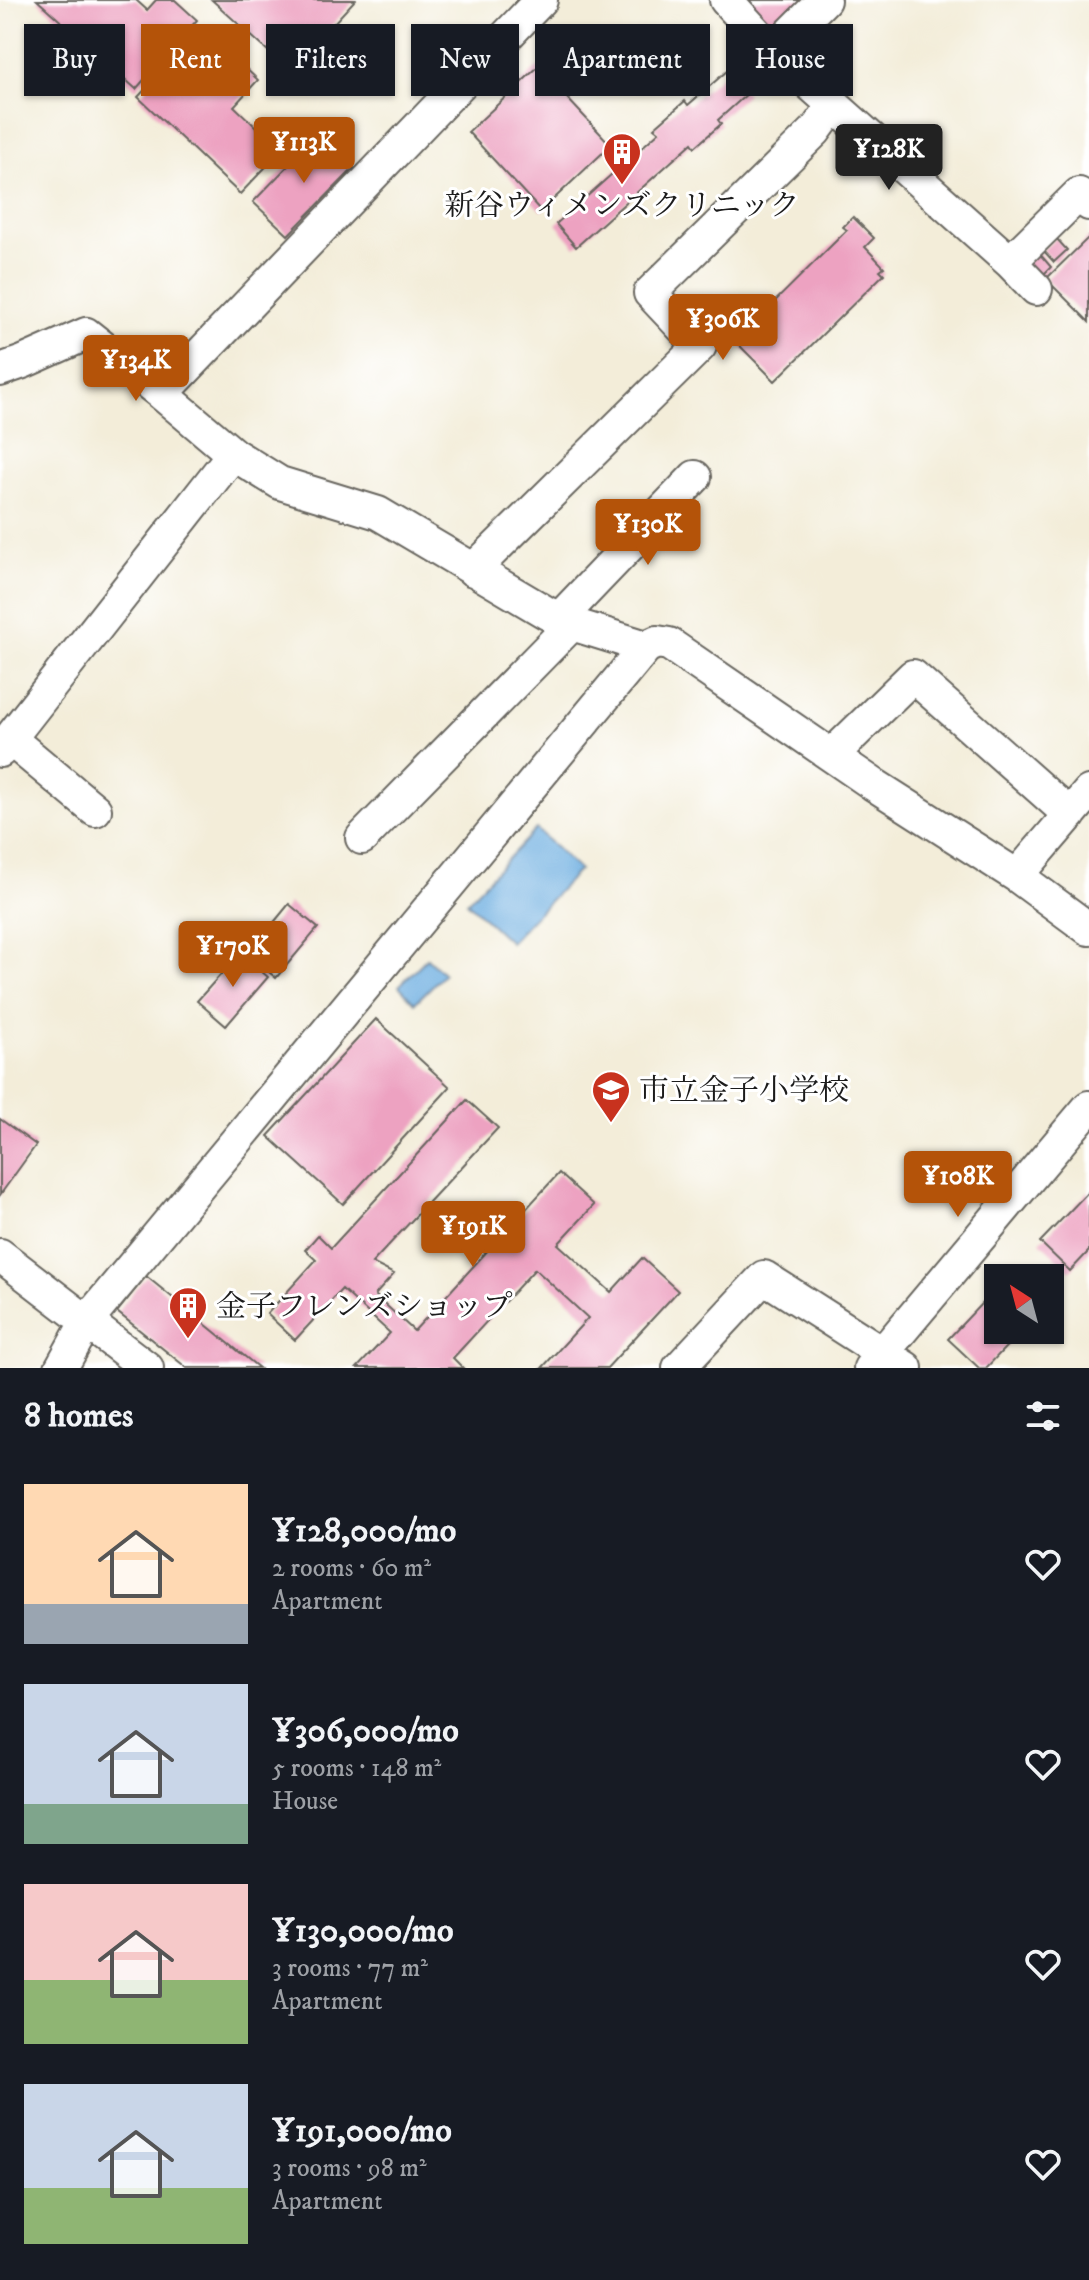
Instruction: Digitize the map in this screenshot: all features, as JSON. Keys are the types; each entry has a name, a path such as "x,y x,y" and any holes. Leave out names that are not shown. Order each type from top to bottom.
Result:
{"street":[{"path":"162,394 541,0"},
{"path":"726,0 748,24"},
{"path":"800,24 824,0"},
{"path":"824,96 1010,262 1036,289"},
{"path":"473,570 700,346 650,293 815,131 834,105"},
{"path":"1010,262 1079,194 1089,204"},
{"path":"0,370 86,334 233,454 280,483 378,513 547,613 646,647"},
{"path":"95,810 5,745 233,454"},
{"path":"362,838 566,621 695,477"},
{"path":"61,1368 87,1321 646,647 657,642 669,644 873,784 1017,876 1089,929"},
{"path":"833,754 913,676 1079,803 1017,876"},
{"path":"679,1368 764,1277 886,1363 1089,1107"},
{"path":"0,1255 147,1368"}],"water":[{"path":"536,829 579,870 510,942 467,902"},
{"path":"427,958 444,974 415,1003 399,986"}],"building":[{"path":"37,0 136,0 147,10 156,0 175,0 197,20 193,24 141,24 141,83 136,89 125,79 125,24 64,24"},
{"path":"212,0 355,0 333,24 266,24 266,49 250,35 250,24 238,24"},
{"path":"744,0 806,0 780,24 766,24"},
{"path":"535,70 535,96 565,96 611,145 541,211 468,132 507,96 519,96 519,85"},
{"path":"250,72 258,80 250,89"},
{"name":"新谷ウィメンズクリニック","path":"726,72 726,96 745,96 718,120 721,124 695,147 692,143 576,247 556,224 659,132 654,128 685,101 688,105 698,96 710,96 710,86"},
{"path":"141,94 243,96 234,106 281,151 240,194 138,97"},
{"path":"319,134 354,168 288,235 253,202"},
{"path":"853,217 874,238 865,247 884,267 880,270 884,274 775,381 735,341 847,230 843,227"},
{"path":"1089,237 1089,322 1046,279"},
{"path":"1056,238 1067,250 1054,262 1043,250"},
{"path":"1038,252 1051,267 1039,279 1025,264"},
{"path":"289,904 318,928 276,978 248,954"},
{"path":"240,953 268,977 226,1026 197,1001"},
{"path":"376,1019 450,1087 343,1204 268,1136"},
{"path":"467,1100 498,1128 372,1263 394,1274 375,1295 414,1331 559,1173 594,1205 558,1244 611,1292 642,1258 678,1291 607,1368 542,1368 588,1318 535,1269 453,1358 463,1368 357,1368 390,1333 342,1289 295,1340 267,1314 316,1260 305,1250 318,1235 331,1248"},
{"path":"0,1119 36,1145 0,1195"},
{"path":"1089,1191 1089,1251 1070,1271 1040,1242"},
{"name":"金子フレンズショップ","path":"146,1276 259,1368 187,1368 117,1312"},
{"path":"984,1301 984,1344 1009,1344 986,1368 979,1368 948,1339"}],"place":[{"name":"新谷ウィメンズクリニック","path":"622,186"},
{"name":"市立金子小学校","path":"611,1124"},
{"name":"金子フレンズショップ","path":"188,1340"}]}
